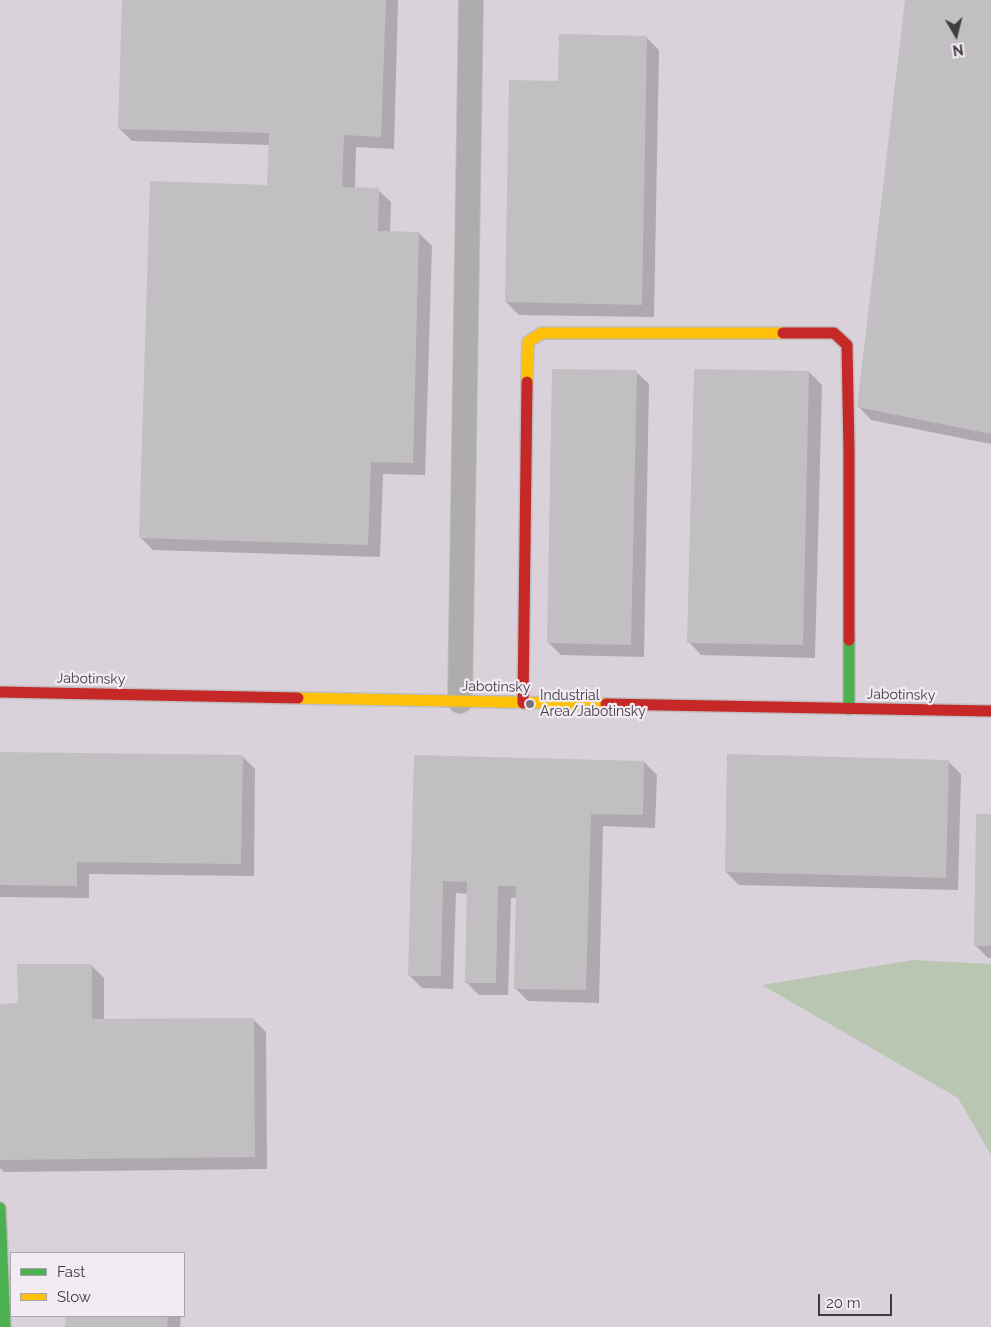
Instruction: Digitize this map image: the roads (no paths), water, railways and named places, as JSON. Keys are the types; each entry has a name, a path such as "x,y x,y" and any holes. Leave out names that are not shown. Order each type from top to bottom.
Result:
{"street":[{"path":"460,702 471,0"},
{"path":"523,703 528,342 542,333 834,333 847,345 849,709"},
{"name":"Jabotinsky","path":"0,692 991,711"},
{"path":"0,1208 5,1327"}],"place":[{"name":"Industrial Area/Jabotinsky","path":"530,704"}]}
